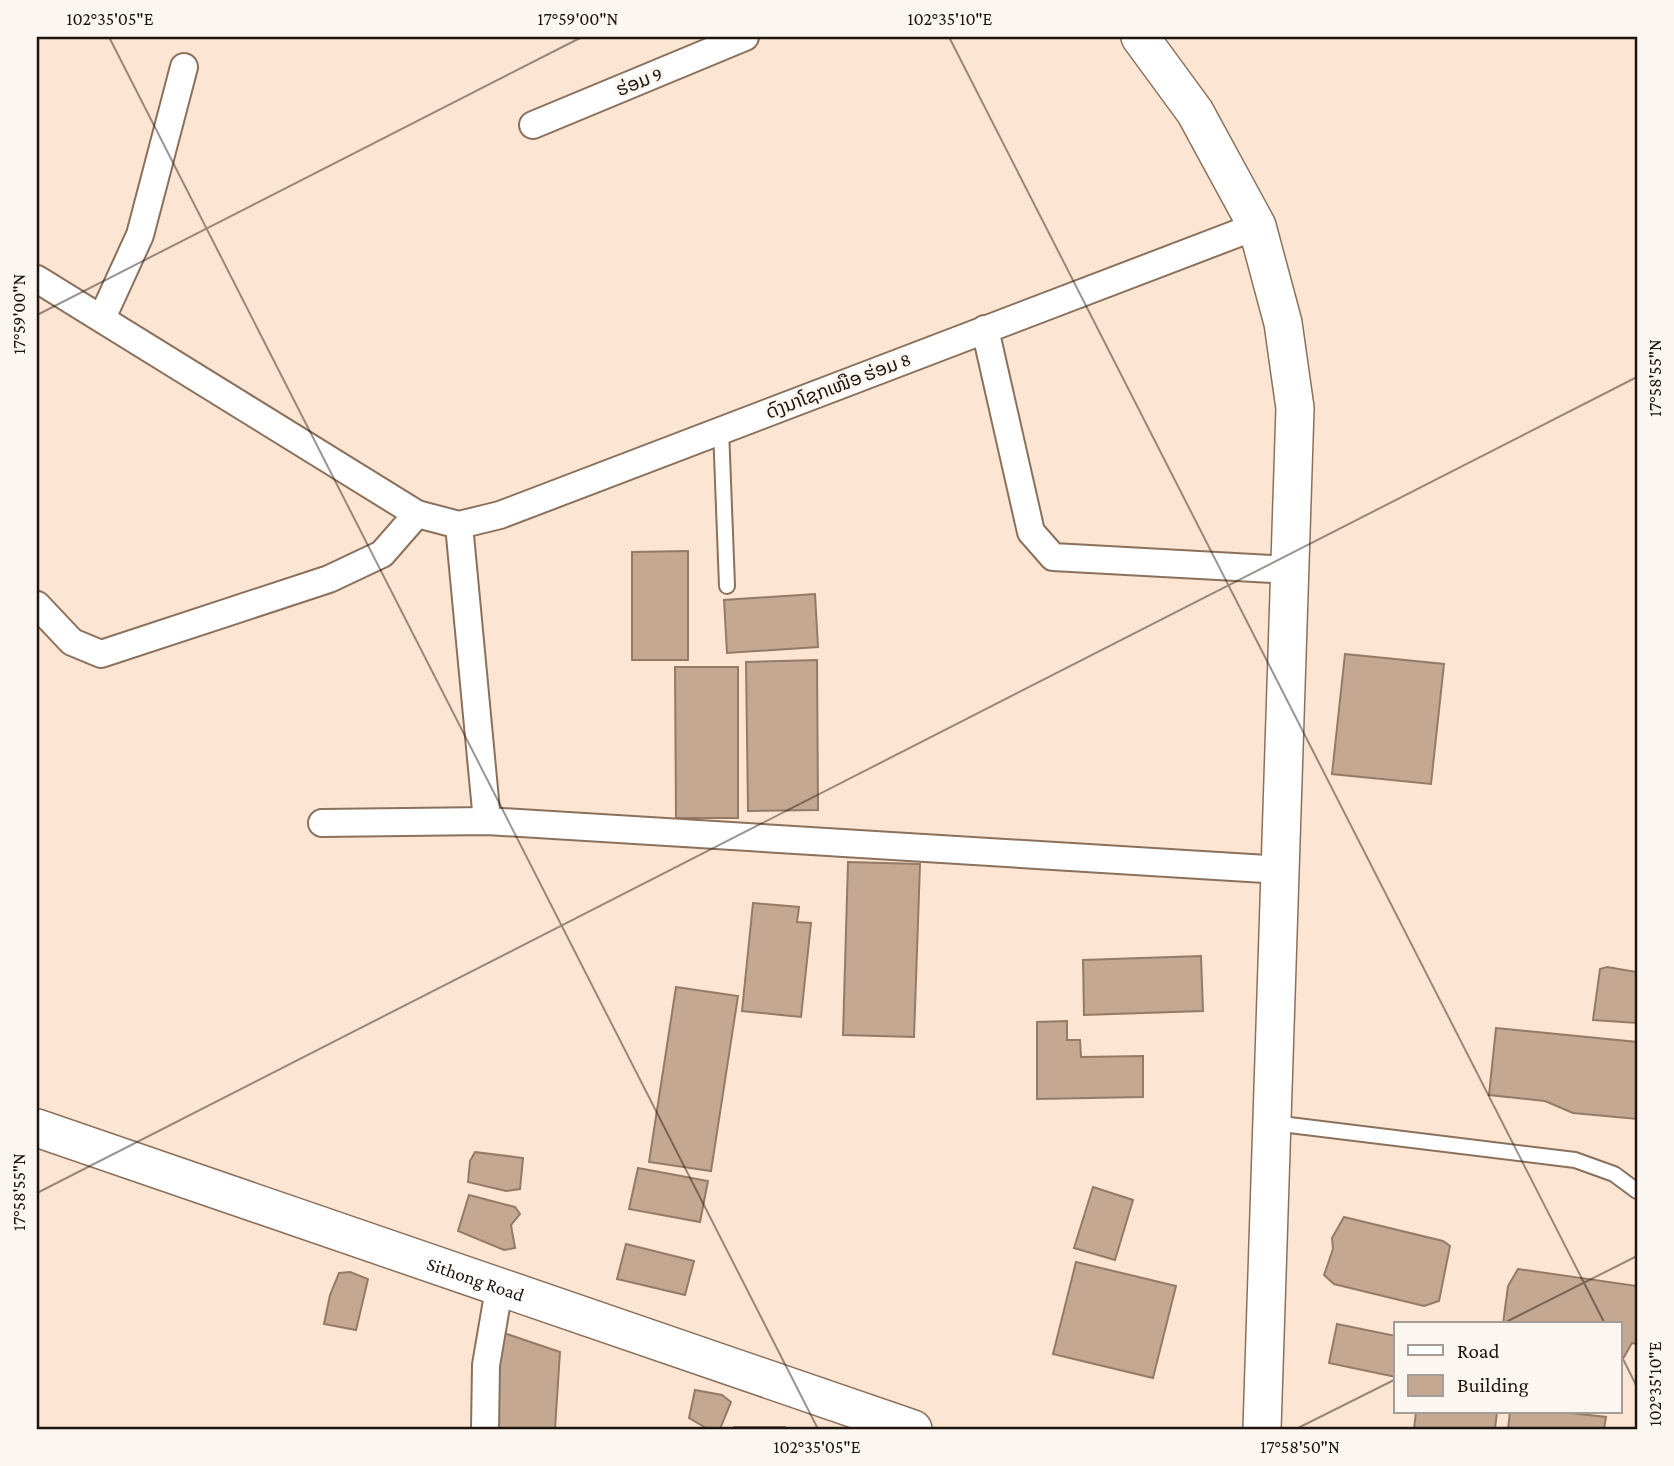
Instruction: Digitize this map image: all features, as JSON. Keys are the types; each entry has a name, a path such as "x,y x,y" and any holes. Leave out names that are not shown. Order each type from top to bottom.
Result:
{"street":[{"name":"ຮ່ອມ 9","path":"533,125 745,37"},
{"path":"1140,37 1195,112 1257,226 1283,323 1295,408 1262,1429"},
{"path":"102,318 139,235 184,67"},
{"name":"ດົງນາໂຊກເໜືອ ຮ່ອມ 8","path":"37,279 416,514 459,525 500,514 1257,226"},
{"path":"985,329 1031,532 1052,557 1291,570"},
{"path":"37,605 72,642 101,654 329,579 382,554 416,514"},
{"path":"459,525 487,821"},
{"path":"322,823 487,821 1282,870"},
{"name":"Sithong Road","path":"37,1128 910,1429"},
{"path":"485,1429 486,1365 499,1289"}],"lane":[{"path":"721,429 727,586"},
{"path":"1273,1123 1575,1160 1614,1174 1637,1191"}],"building":[{"path":"688,551 688,660 632,660 632,552"},
{"path":"815,594 818,647 727,653 724,600"},
{"path":"1345,654 1444,664 1431,784 1332,774"},
{"path":"817,660 818,810 748,811 746,662"},
{"path":"675,667 738,667 738,818 676,818"},
{"path":"848,862 920,864 914,1037 843,1035"},
{"path":"753,903 799,907 797,922 811,923 801,1017 742,1011"},
{"path":"1201,956 1203,1011 1084,1015 1083,960"},
{"path":"1607,967 1637,972 1637,1023 1593,1020 1600,969"},
{"path":"676,987 738,996 711,1171 649,1162"},
{"path":"1067,1021 1067,1040 1080,1040 1081,1057 1143,1056 1143,1097 1037,1099 1037,1022"},
{"path":"1496,1028 1637,1042 1637,1119 1573,1113 1545,1101 1489,1095"},
{"path":"475,1152 523,1158 520,1189 506,1191 468,1182 470,1161"},
{"path":"638,1168 708,1181 700,1222 629,1209"},
{"path":"1093,1187 1133,1200 1115,1260 1074,1248"},
{"path":"469,1195 515,1207 520,1214 511,1225 515,1248 504,1250 458,1231"},
{"path":"1344,1217 1443,1241 1450,1246 1439,1301 1424,1306 1334,1284 1324,1275 1333,1249 1332,1238"},
{"path":"626,1244 694,1261 685,1295 617,1279"},
{"path":"1076,1262 1176,1286 1153,1378 1053,1354"},
{"path":"1518,1269 1637,1286 1637,1344 1632,1343 1622,1357 1622,1322 1503,1322 1508,1286"},
{"path":"350,1272 368,1279 356,1330 324,1324 330,1295 339,1273"},
{"path":"1337,1324 1394,1336 1394,1377 1329,1363"},
{"path":"501,1332 560,1352 555,1429 490,1429"},
{"path":"695,1390 722,1395 731,1402 720,1429 708,1429 689,1418"},
{"path":"1416,1414 1497,1414 1495,1429 1414,1429"},
{"path":"1510,1414 1579,1414 1606,1417 1604,1429 1508,1429"},
{"path":"785,1427 788,1429 734,1429"}]}
